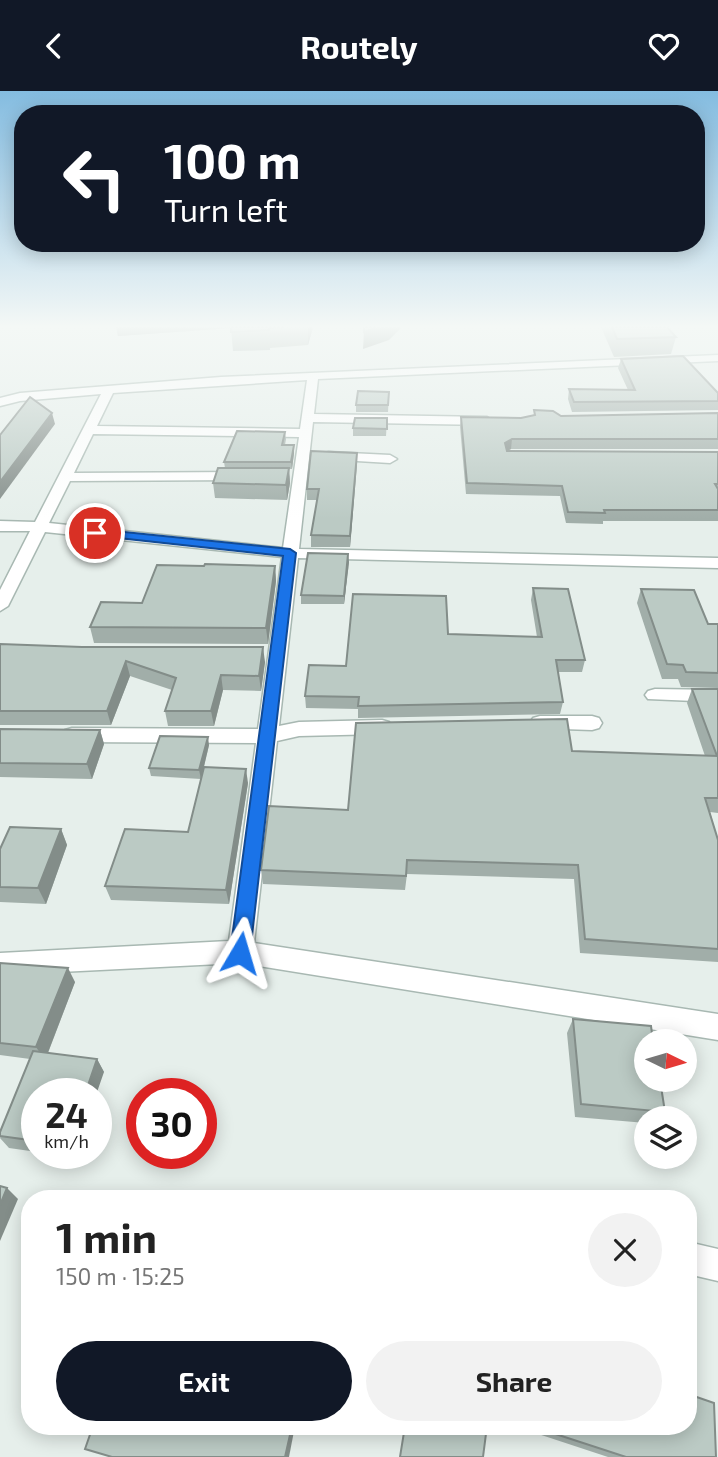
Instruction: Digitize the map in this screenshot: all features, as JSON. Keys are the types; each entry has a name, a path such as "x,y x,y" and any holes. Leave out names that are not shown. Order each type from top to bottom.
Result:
{"street":[{"path":"0,402 20,397 90,391"},
{"path":"0,606 108,391"},
{"path":"240,953 266,736 270,653 290,553 294,476 303,455 311,391"},
{"path":"89,430 495,421"},
{"path":"303,455 390,459"},
{"path":"65,477 259,476"},
{"path":"0,526 40,527 290,553 718,563"},
{"path":"655,695 718,696"},
{"path":"521,724 592,723"},
{"path":"53,734 266,736 299,729 396,726"},
{"path":"0,964 240,953 718,1027"},
{"path":"697,1260 718,1265"}],"building":[{"path":"358,391 389,392 388,405 356,405"},
{"path":"570,391 716,391 718,393 718,401 574,402"},
{"path":"30,397 52,413 0,482 0,435"},
{"path":"534,410 553,411 561,416 718,413 718,439 512,439 505,443 507,451 718,452 718,484 715,484 718,489 718,510 568,512 562,486 467,483 461,417 521,418 535,415"},
{"path":"355,418 387,418 387,429 353,428"},
{"path":"237,431 285,432 282,445 294,445 291,462 224,462"},
{"path":"311,451 357,453 350,536 311,535 319,489 307,489"},
{"path":"218,468 289,468 286,485 213,483"},
{"path":"308,553 348,554 344,596 301,595"},
{"path":"157,565 275,566 266,628 90,627 101,602 142,603"},
{"path":"533,588 568,589 585,660 556,660 563,702 358,706 359,697 305,696 309,665 346,666 353,594 446,596 448,634 542,637"},
{"path":"641,589 694,590 708,624 718,624 718,673 686,672 683,665 667,664"},
{"path":"0,644 263,647 259,676 221,675 211,711 165,711 176,678 126,661 107,711 0,711"},
{"path":"692,689 718,689 718,798 705,798 718,840 718,949 585,939 578,865 407,860 406,876 261,870 269,806 348,810 356,723 567,719 572,751 717,756"},
{"path":"0,729 100,730 87,764 0,763"},
{"path":"160,736 208,737 199,770 149,768"},
{"path":"204,767 246,769 226,890 105,886 125,829 188,832"},
{"path":"10,827 61,829 38,888 0,887 0,849"},
{"path":"0,963 68,968 36,1047 0,1043"},
{"path":"573,1019 651,1026 651,1029 634,1029 634,1092 662,1092 664,1106 634,1106 634,1109 581,1104"},
{"path":"33,1051 97,1059 90,1078 22,1078"},
{"path":"21,1080 21,1139 0,1136"},
{"path":"0,1186 7,1188 0,1205"},
{"path":"697,1397 714,1403 716,1457 626,1457 559,1435 697,1435"},
{"path":"90,1435 290,1435 285,1457 112,1457 85,1449"},
{"path":"404,1435 486,1435 483,1457 400,1457"}],"route":[{"path":"95,533 290,553 240,953"}]}
